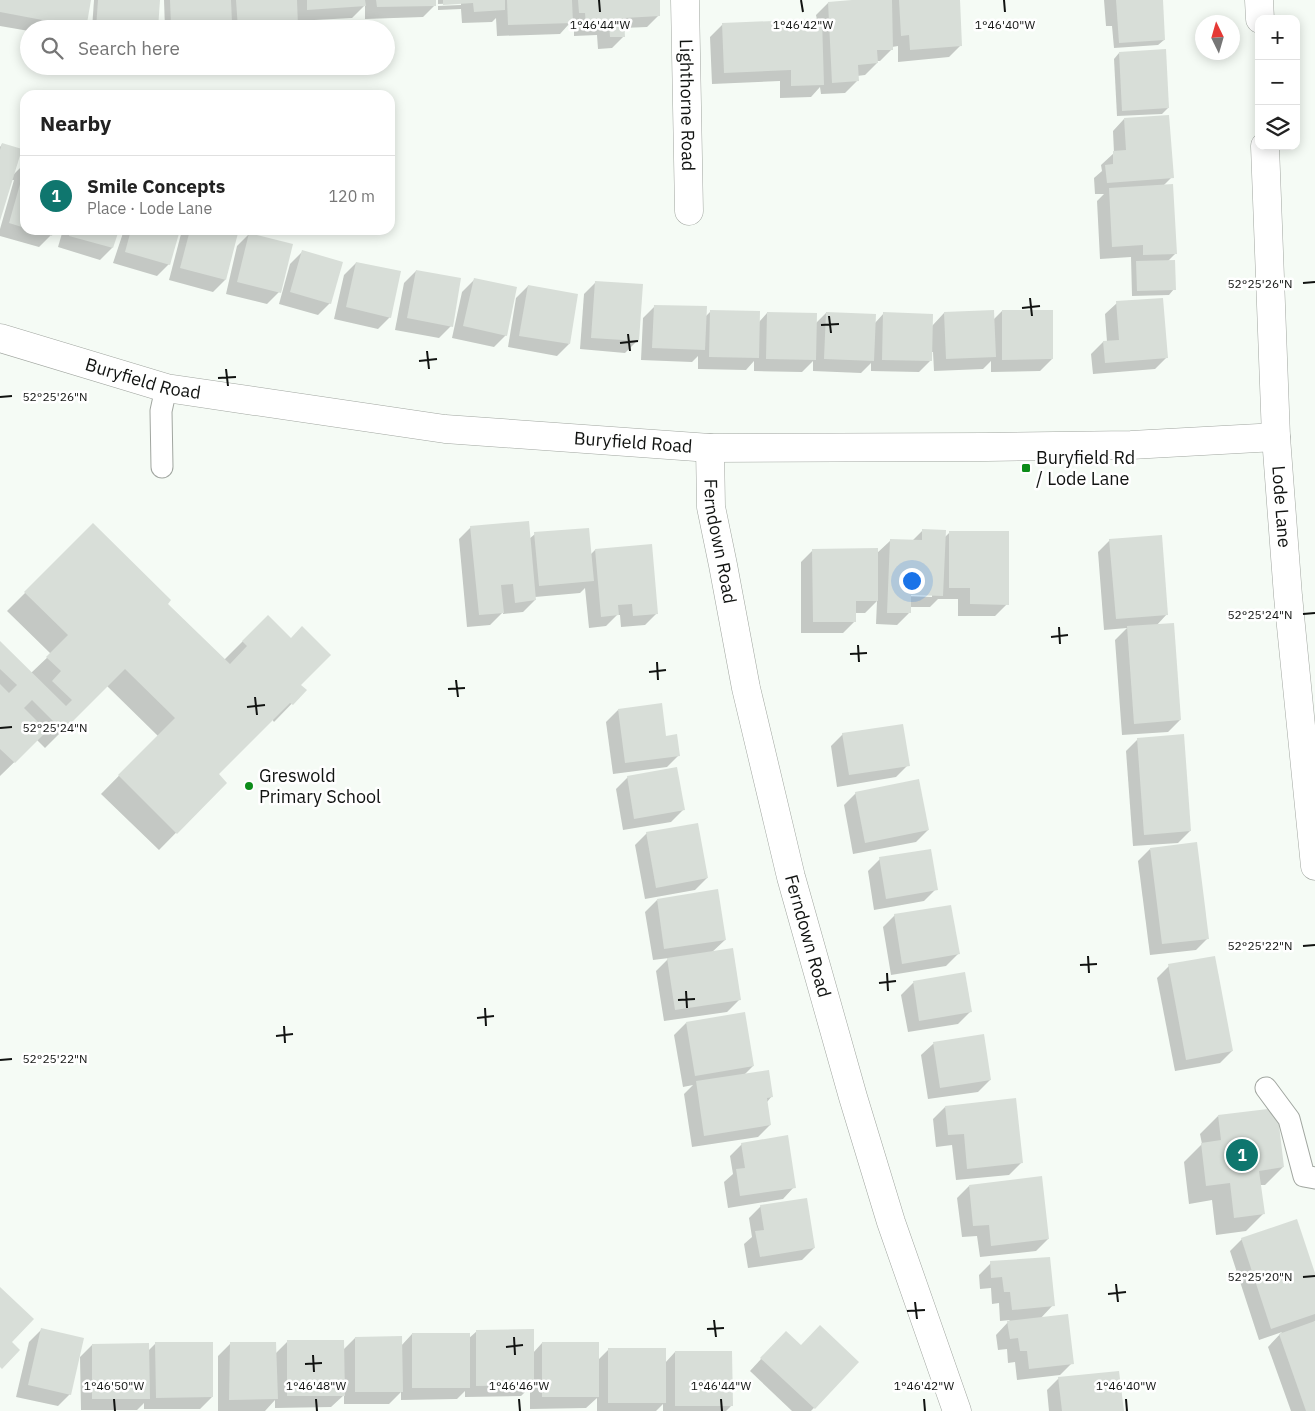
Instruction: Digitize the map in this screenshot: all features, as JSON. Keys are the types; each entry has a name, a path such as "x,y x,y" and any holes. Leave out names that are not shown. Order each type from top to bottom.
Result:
{"street":[{"name":"Lighthorne Road","path":"685,0 688,211"},
{"path":"1258,0 1260,15"},
{"name":"Lode Lane","path":"1265,150 1276,437 1288,596 1315,866"},
{"name":"Buryfield Road","path":"0,338 166,388 445,429 710,448 1131,446 1276,437"},
{"name":"Ferndown Road","path":"710,448 711,507 746,688 790,877 891,1222 957,1411"}],"lane":[{"path":"162,467 162,411 166,388"},
{"path":"1266,1088 1289,1119 1304,1176 1315,1178"}],"building":[{"path":"0,0 91,0 88,20 42,20 0,12"},
{"path":"98,0 160,0 159,20 97,20"},
{"path":"170,0 231,0 232,20 171,20"},
{"path":"236,0 297,0 298,20 237,20"},
{"path":"307,0 365,0 366,6 307,10"},
{"path":"376,0 436,0 436,6 377,7"},
{"path":"443,0 505,0 505,10 474,12 473,3 443,5"},
{"path":"507,0 572,0 573,23 508,25"},
{"path":"578,0 660,0 660,16 624,18 625,37 610,37 609,24 586,25 585,13 579,13"},
{"path":"892,0 893,50 877,50 878,63 858,65 859,81 832,83 828,2"},
{"path":"899,0 960,0 962,46 910,50 909,35 901,36"},
{"path":"1116,0 1163,0 1165,40 1119,43"},
{"path":"822,19 824,85 791,86 791,70 724,73 722,23"},
{"path":"1166,49 1169,108 1122,111 1119,52"},
{"path":"1169,115 1174,178 1107,183 1105,165 1113,164 1113,151 1126,150 1124,118"},
{"path":"2,143 20,148 20,156 0,221 0,150"},
{"path":"20,184 20,226 9,223"},
{"path":"1173,184 1177,254 1143,255 1143,245 1112,247 1109,188"},
{"path":"69,235 117,235 113,248"},
{"path":"130,235 179,235 170,265 125,252"},
{"path":"189,235 237,235 226,280 180,268"},
{"path":"249,235 257,235 293,244 281,293 237,282"},
{"path":"302,250 343,262 331,304 290,292"},
{"path":"1175,260 1176,290 1137,291 1136,261"},
{"path":"356,262 401,271 391,318 346,307"},
{"path":"416,270 461,278 453,327 407,318"},
{"path":"474,278 517,287 507,336 463,326"},
{"path":"595,281 643,284 639,341 591,338"},
{"path":"528,285 578,294 570,344 519,336"},
{"path":"1163,298 1168,358 1105,363 1103,341 1119,340 1116,301"},
{"path":"654,305 707,306 705,350 652,348"},
{"path":"710,310 760,311 759,358 709,357"},
{"path":"994,310 996,357 946,359 944,312"},
{"path":"1002,310 1053,310 1053,359 1002,360"},
{"path":"767,312 817,313 816,360 766,359"},
{"path":"826,312 876,314 874,361 824,359"},
{"path":"883,312 933,314 932,361 882,360"},
{"path":"529,521 536,600 515,603 513,584 501,585 504,613 479,615 470,526"},
{"path":"93,523 171,600 168,604 230,664 247,646 242,641 268,615 291,638 302,626 331,655 301,685 307,690 293,705 290,703 219,774 227,783 177,834 118,775 175,718 125,669 63,731 32,700 24,708 47,731 15,763 0,749 0,684 9,693 17,685 0,669 0,641 66,706 72,700 52,681 61,671 46,657 68,635 24,592"},
{"path":"589,528 594,581 539,586 534,532"},
{"path":"922,529 946,530 943,596 911,595 911,613 887,613 890,539 922,540"},
{"path":"949,531 1009,531 1009,605 970,604 970,588 949,588"},
{"path":"1162,535 1168,615 1116,619 1109,539"},
{"path":"652,544 658,614 633,616 632,604 618,605 619,615 601,617 595,549"},
{"path":"878,548 878,601 856,601 856,622 813,622 812,549"},
{"path":"1174,623 1181,720 1134,724 1127,626"},
{"path":"662,703 666,736 677,734 680,756 625,763 618,709"},
{"path":"903,724 910,766 849,775 842,733"},
{"path":"1184,734 1191,831 1144,835 1137,738"},
{"path":"677,767 685,810 634,819 627,776"},
{"path":"919,779 929,830 865,843 855,792"},
{"path":"698,823 708,878 656,888 646,832"},
{"path":"1197,842 1209,939 1162,944 1150,848"},
{"path":"931,849 938,890 886,899 879,857"},
{"path":"718,889 726,940 664,949 657,899"},
{"path":"951,905 960,954 902,964 894,914"},
{"path":"733,948 741,1000 675,1010 667,958"},
{"path":"1215,956 1233,1051 1186,1060 1168,964"},
{"path":"965,972 972,1012 919,1021 913,981"},
{"path":"745,1012 754,1066 695,1076 686,1022"},
{"path":"984,1034 991,1080 940,1088 933,1042"},
{"path":"769,1070 773,1097 767,1098 771,1125 704,1136 696,1081"},
{"path":"1016,1098 1023,1163 967,1169 964,1134 948,1135 945,1106"},
{"path":"1277,1108 1284,1167 1259,1171 1265,1214 1234,1218 1230,1183 1206,1186 1201,1143 1221,1140 1218,1115"},
{"path":"788,1135 796,1188 740,1196 736,1169 745,1168 741,1143"},
{"path":"1042,1176 1049,1239 991,1246 989,1225 973,1226 969,1185"},
{"path":"807,1198 815,1248 760,1257 755,1231 764,1230 760,1205"},
{"path":"1297,1219 1315,1273 1315,1314 1271,1329 1241,1238"},
{"path":"1050,1257 1055,1306 1012,1310 1010,1292 1004,1292 1002,1277 991,1278 990,1261"},
{"path":"0,1287 34,1319 12,1342 20,1350 2,1369 0,1367"},
{"path":"1068,1314 1074,1364 1029,1369 1027,1351 1020,1351 1018,1338 1010,1339 1007,1321"},
{"path":"1315,1321 1315,1411 1306,1411 1279,1334"},
{"path":"820,1325 859,1362 815,1409 760,1358 786,1331 801,1345"},
{"path":"41,1328 84,1338 71,1395 28,1385"},
{"path":"534,1329 534,1385 476,1386 476,1330"},
{"path":"412,1333 470,1333 470,1388 412,1388"},
{"path":"402,1336 403,1392 355,1392 355,1337"},
{"path":"287,1340 344,1340 345,1396 287,1396"},
{"path":"155,1342 213,1342 213,1397 156,1398"},
{"path":"230,1342 276,1342 278,1399 229,1400"},
{"path":"542,1342 599,1342 599,1397 542,1397"},
{"path":"149,1343 150,1399 92,1399 92,1344"},
{"path":"608,1348 666,1348 666,1403 608,1403"},
{"path":"675,1351 732,1351 733,1406 675,1406"},
{"path":"1119,1371 1124,1411 1062,1411 1058,1377"}],"place":[{"name":"Buryfield Rd / Lode Lane","path":"1026,468"},
{"name":"Greswold Primary School","path":"249,786"},
{"name":"Smile Concepts","path":"1242,1155"}]}
